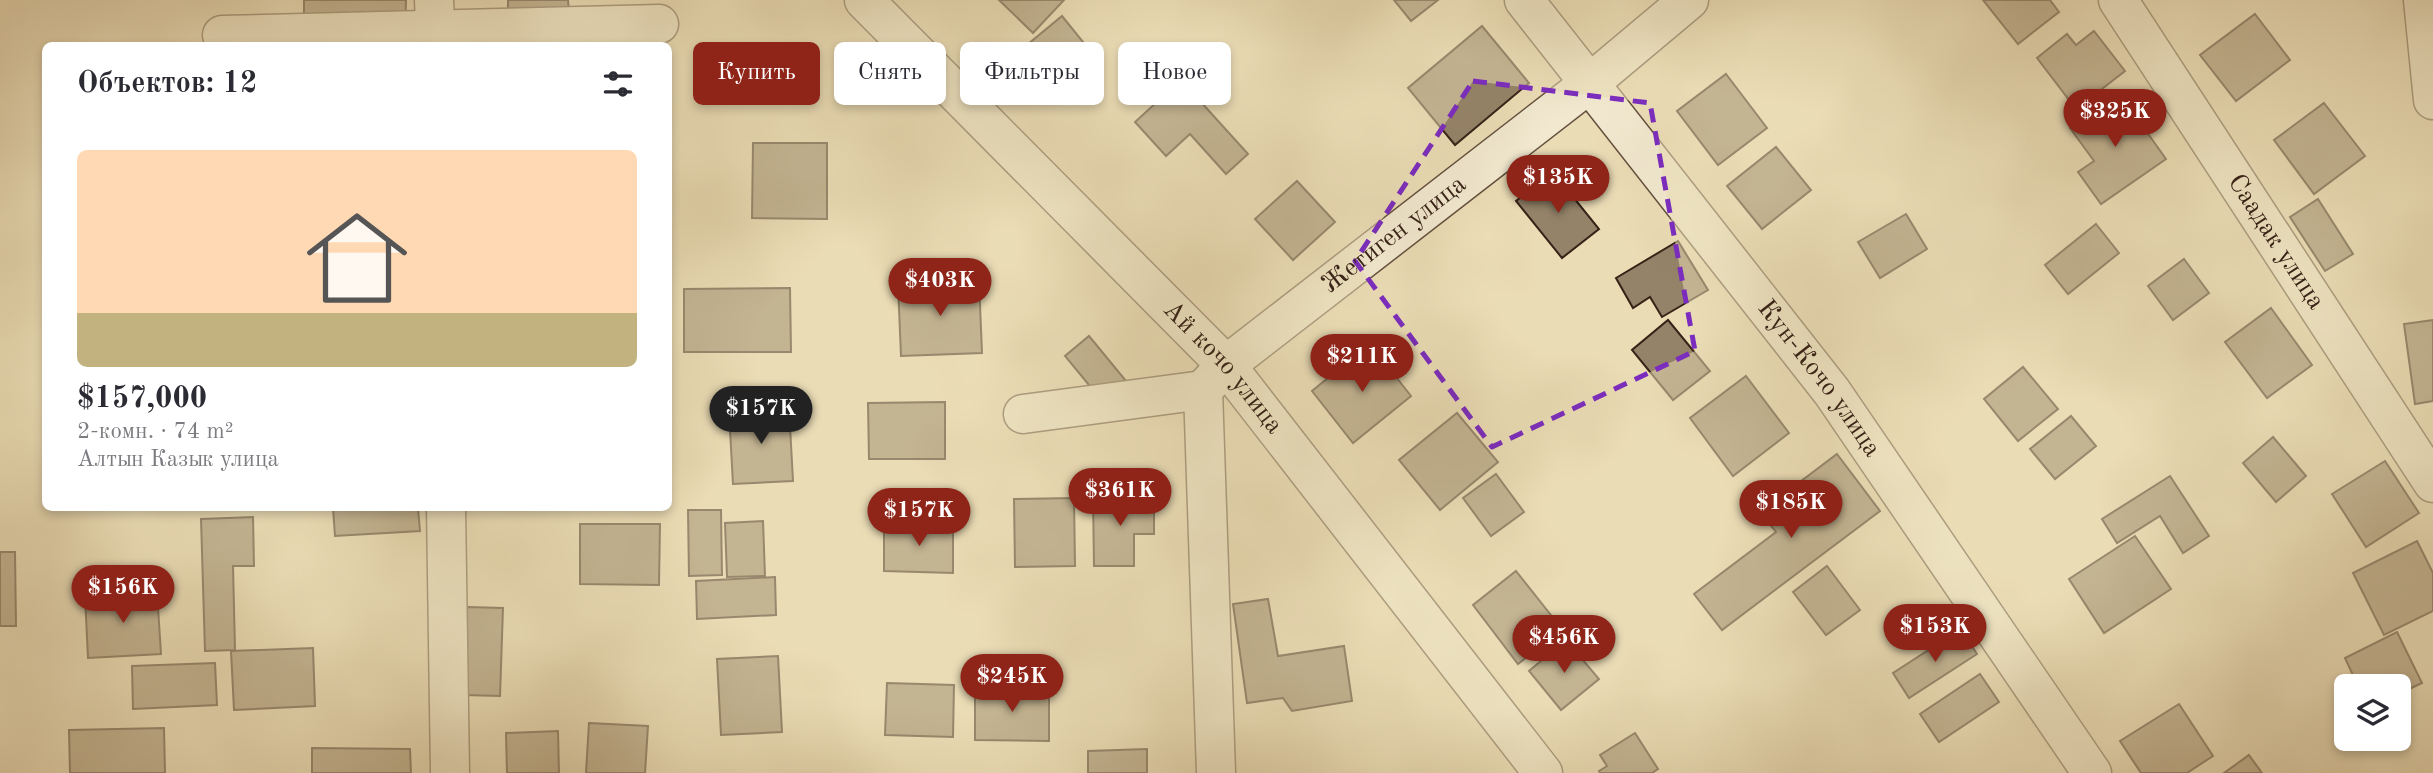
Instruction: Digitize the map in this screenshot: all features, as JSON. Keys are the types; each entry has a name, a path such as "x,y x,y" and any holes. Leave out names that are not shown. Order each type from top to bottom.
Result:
{"street":[{"name":"Ай кочо улица","path":"864,0 1214,378 1543,773"},
{"name":"Кун-Кочо улица","path":"1524,0 1832,392 2092,773"},
{"name":"Жетиген улица","path":"1214,378 1590,83 1689,0"},
{"name":"Саадак улица","path":"2118,0 2433,483"},
{"path":"2423,0 2433,100"},
{"path":"222,34 435,25 659,24"},
{"path":"1023,414 1214,378 1216,773"},
{"path":"446,511 450,773"}],"highlighted area":[{"path":"1473,81 1650,103 1695,351 1492,447 1355,261"}],"building":[{"path":"304,0 406,0 405,33 304,31"},
{"path":"508,0 568,0 569,12 508,15"},
{"path":"999,0 1064,0 1033,33"},
{"path":"1394,0 1438,0 1411,21"},
{"path":"1983,0 2050,0 2059,12 2018,44"},
{"path":"2255,14 2290,60 2236,101 2200,55"},
{"path":"1062,16 1083,42 1031,42"},
{"path":"1482,26 1529,83 1455,145 1408,88"},
{"path":"2094,31 2125,71 2076,109 2037,58 2067,34 2076,45"},
{"path":"1726,74 1767,128 1718,165 1677,111"},
{"path":"2119,93 2166,159 2101,204 2078,172 2094,161 2070,128"},
{"path":"2324,103 2365,156 2314,194 2274,140"},
{"path":"1154,105 1204,105 1248,154 1226,174 1190,134 1166,156 1135,122"},
{"path":"753,143 827,143 827,219 752,218"},
{"path":"1776,147 1811,190 1762,229 1727,186"},
{"path":"1553,172 1599,229 1562,258 1516,201"},
{"path":"1297,181 1335,222 1293,260 1255,219"},
{"path":"2318,199 2353,254 2325,271 2290,217"},
{"path":"1906,214 1927,249 1880,278 1858,242"},
{"path":"2096,224 2119,253 2068,294 2045,265"},
{"path":"1678,241 1708,290 1662,317 1650,297 1633,308 1616,278"},
{"path":"2184,259 2209,293 2173,320 2148,286"},
{"path":"979,281 982,353 901,356 898,284"},
{"path":"790,288 791,352 684,352 684,289"},
{"path":"2271,308 2312,365 2267,398 2225,342"},
{"path":"1668,320 1710,371 1673,400 1632,350"},
{"path":"2433,320 2433,401 2415,404 2404,324"},
{"path":"1089,336 1136,393 1112,413 1065,356"},
{"path":"1370,344 1411,396 1353,443 1312,391"},
{"path":"2023,367 2058,409 2018,441 1984,399"},
{"path":"1746,376 1789,433 1733,476 1690,418"},
{"path":"945,402 945,459 869,459 868,403"},
{"path":"789,408 793,481 733,484 729,412"},
{"path":"1457,413 1498,462 1440,510 1399,460"},
{"path":"2071,416 2096,446 2055,479 2030,449"},
{"path":"2273,437 2306,476 2276,502 2243,463"},
{"path":"1837,454 1880,511 1722,630 1694,594 1776,532 1760,512"},
{"path":"2385,461 2419,513 2366,547 2332,494"},
{"path":"1496,474 1524,512 1491,536 1463,498"},
{"path":"2170,476 2209,536 2183,553 2160,516 2117,543 2102,519"},
{"path":"1154,496 1154,534 1134,534 1134,566 1094,566 1093,497"},
{"path":"1074,498 1075,566 1015,567 1014,499"},
{"path":"688,510 721,510 722,575 689,576"},
{"path":"333,511 418,511 420,531 335,536"},
{"path":"253,517 254,566 233,566 235,650 205,651 201,519"},
{"path":"763,521 765,576 727,577 725,523"},
{"path":"884,523 953,524 953,573 884,571"},
{"path":"580,524 660,524 659,585 580,584"},
{"path":"2135,536 2171,589 2104,633 2069,579"},
{"path":"2417,541 2433,573 2433,611 2384,635 2353,573"},
{"path":"0,552 15,552 16,626 0,626"},
{"path":"1827,566 1860,610 1826,635 1793,592"},
{"path":"1516,571 1562,629 1518,664 1473,605"},
{"path":"775,577 776,615 697,619 696,581"},
{"path":"157,592 161,654 88,658 85,596"},
{"path":"1268,599 1278,656 1344,646 1352,701 1292,711 1283,698 1247,703 1233,604"},
{"path":"466,607 503,608 500,696 464,695"},
{"path":"1961,629 1977,654 1909,698 1893,673"},
{"path":"2397,632 2422,683 2411,688 2411,674 2352,674 2345,658"},
{"path":"1566,640 1599,679 1561,710 1529,671"},
{"path":"313,648 315,706 234,710 231,651"},
{"path":"778,656 782,732 721,735 717,659"},
{"path":"215,663 217,705 133,709 132,666"},
{"path":"1980,674 1999,702 1939,742 1920,714"},
{"path":"887,683 954,685 953,737 885,735"},
{"path":"975,686 1049,687 1049,741 975,740"},
{"path":"2179,704 2213,756 2187,773 2141,773 2120,741"},
{"path":"589,723 648,726 645,773 586,773"},
{"path":"164,728 165,773 70,773 69,730"},
{"path":"558,731 559,773 507,773 506,733"},
{"path":"1635,733 1658,769 1652,773 1600,773 1599,771 1607,766 1600,755"},
{"path":"312,748 410,749 411,773 312,773"},
{"path":"1147,749 1147,773 1088,773 1088,751"},
{"path":"2249,755 2262,773 2224,773"}]}
